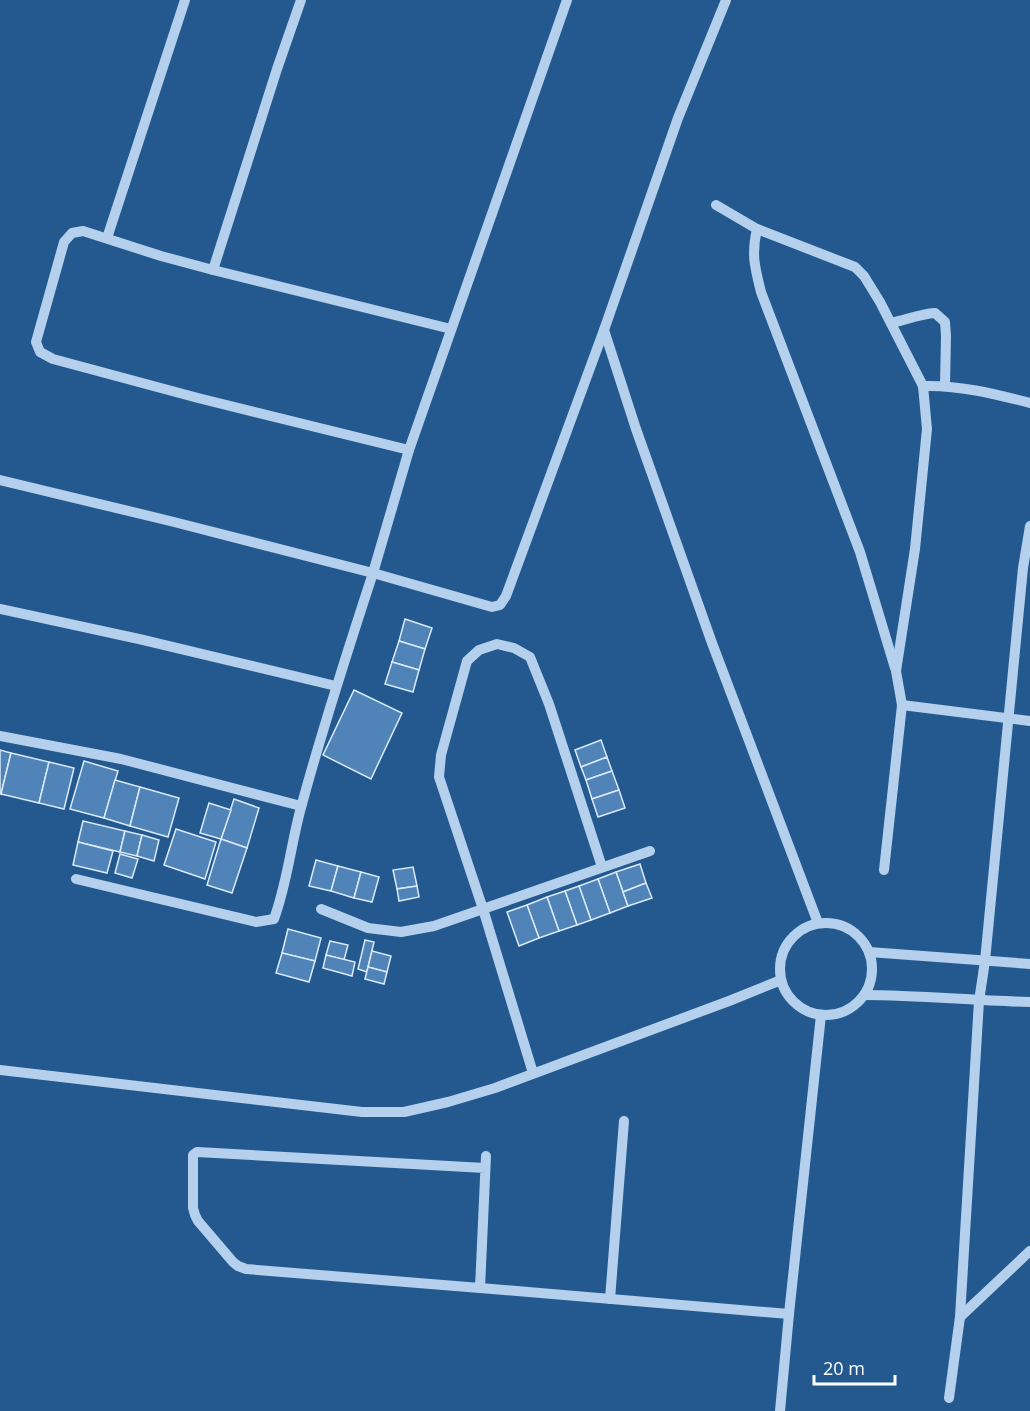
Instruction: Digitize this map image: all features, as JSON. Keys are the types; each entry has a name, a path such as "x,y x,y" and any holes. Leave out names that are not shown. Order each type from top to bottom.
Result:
{"street":[{"path":"107,238 185,0"},
{"path":"213,270 301,0"},
{"path":"76,879 256,922 274,919 282,896 301,806 409,450 567,0"},
{"path":"0,480 373,573 492,607 500,604 506,596 604,330 678,118 726,0"},
{"path":"716,205 757,230 855,267 871,286 923,386 927,429 924,465 915,549 896,672"},
{"path":"757,230 754,261 761,292 860,552 896,672 903,705 884,870"},
{"path":"409,450 198,398 53,359 40,352 36,342 64,242 72,233 83,231 213,270 451,329"},
{"path":"891,323 936,313 945,322 945,385"},
{"path":"604,330 636,429 712,644 818,923"},
{"path":"923,386 945,385 1030,403"},
{"path":"950,1398 960,1317 979,1001 985,961 1023,568 1030,526"},
{"path":"0,609 139,639 336,686"},
{"path":"534,1073 439,777 441,755 460,682 467,661 479,650 497,644 514,648 530,657 549,704 602,867"},
{"path":"903,705 1030,721"},
{"path":"0,736 121,759 301,806"},
{"path":"321,909 368,928 401,932 434,926 650,851"},
{"path":"818,923 831,923 854,932 869,952 872,967 870,981 864,994 856,1004 834,1015 821,1015 800,1007 791,1000 781,980 780,967 787,943 806,927 818,923"},
{"path":"869,952 1030,964"},
{"path":"0,1070 362,1112 404,1112 495,1088 781,980"},
{"path":"864,994 1030,1002"},
{"path":"780,1411 821,1015"},
{"path":"610,1299 624,1121"},
{"path":"485,1168 197,1152 193,1155 193,1208 198,1221 233,1262 246,1269 789,1314"},
{"path":"480,1288 486,1156"},
{"path":"960,1317 1030,1251"}],"building":[{"path":"405,619 432,628 425,649 399,641"},
{"path":"399,641 425,649 419,670 392,662"},
{"path":"392,662 419,670 413,692 385,684"},
{"path":"354,690 402,713 371,779 323,755"},
{"path":"601,740 607,757 581,767 575,750"},
{"path":"0,750 11,753 1,794 0,793"},
{"path":"11,753 49,762 39,803 1,794"},
{"path":"607,757 612,771 586,780 581,767"},
{"path":"84,761 118,771 104,818 70,809"},
{"path":"49,762 74,768 64,809 39,803"},
{"path":"612,771 619,790 592,799 586,780"},
{"path":"115,780 140,787 130,826 104,818"},
{"path":"140,787 179,798 168,837 130,826"},
{"path":"619,790 625,808 598,817 592,799"},
{"path":"234,799 259,808 247,848 221,839"},
{"path":"209,803 231,810 221,839 200,833"},
{"path":"83,821 125,831 120,852 78,842"},
{"path":"176,829 216,842 205,879 164,865"},
{"path":"125,831 142,835 137,856 120,852"},
{"path":"142,835 159,840 154,861 137,856"},
{"path":"221,839 247,848 232,893 207,885"},
{"path":"78,842 113,851 107,873 73,865"},
{"path":"120,854 138,859 132,878 115,873"},
{"path":"316,860 338,866 331,891 309,886"},
{"path":"640,864 646,883 623,892 616,872"},
{"path":"338,866 361,872 354,898 331,891"},
{"path":"413,867 417,886 397,889 393,870"},
{"path":"361,872 379,877 372,902 354,898"},
{"path":"616,872 628,906 610,913 598,879"},
{"path":"598,879 610,913 591,920 579,886"},
{"path":"646,883 652,898 628,906 623,892"},
{"path":"417,886 419,897 399,901 397,889"},
{"path":"579,886 591,920 577,925 565,891"},
{"path":"565,891 577,925 559,931 547,897"},
{"path":"547,897 559,931 539,938 527,905"},
{"path":"527,905 539,938 519,946 507,912"},
{"path":"288,929 321,938 315,961 282,953"},
{"path":"365,940 374,942 367,972 358,969"},
{"path":"330,941 348,945 344,960 326,955"},
{"path":"372,951 391,956 387,972 368,967"},
{"path":"282,953 315,961 309,982 276,973"},
{"path":"326,955 355,962 352,976 323,968"},
{"path":"368,967 387,972 384,984 365,979"}]}
